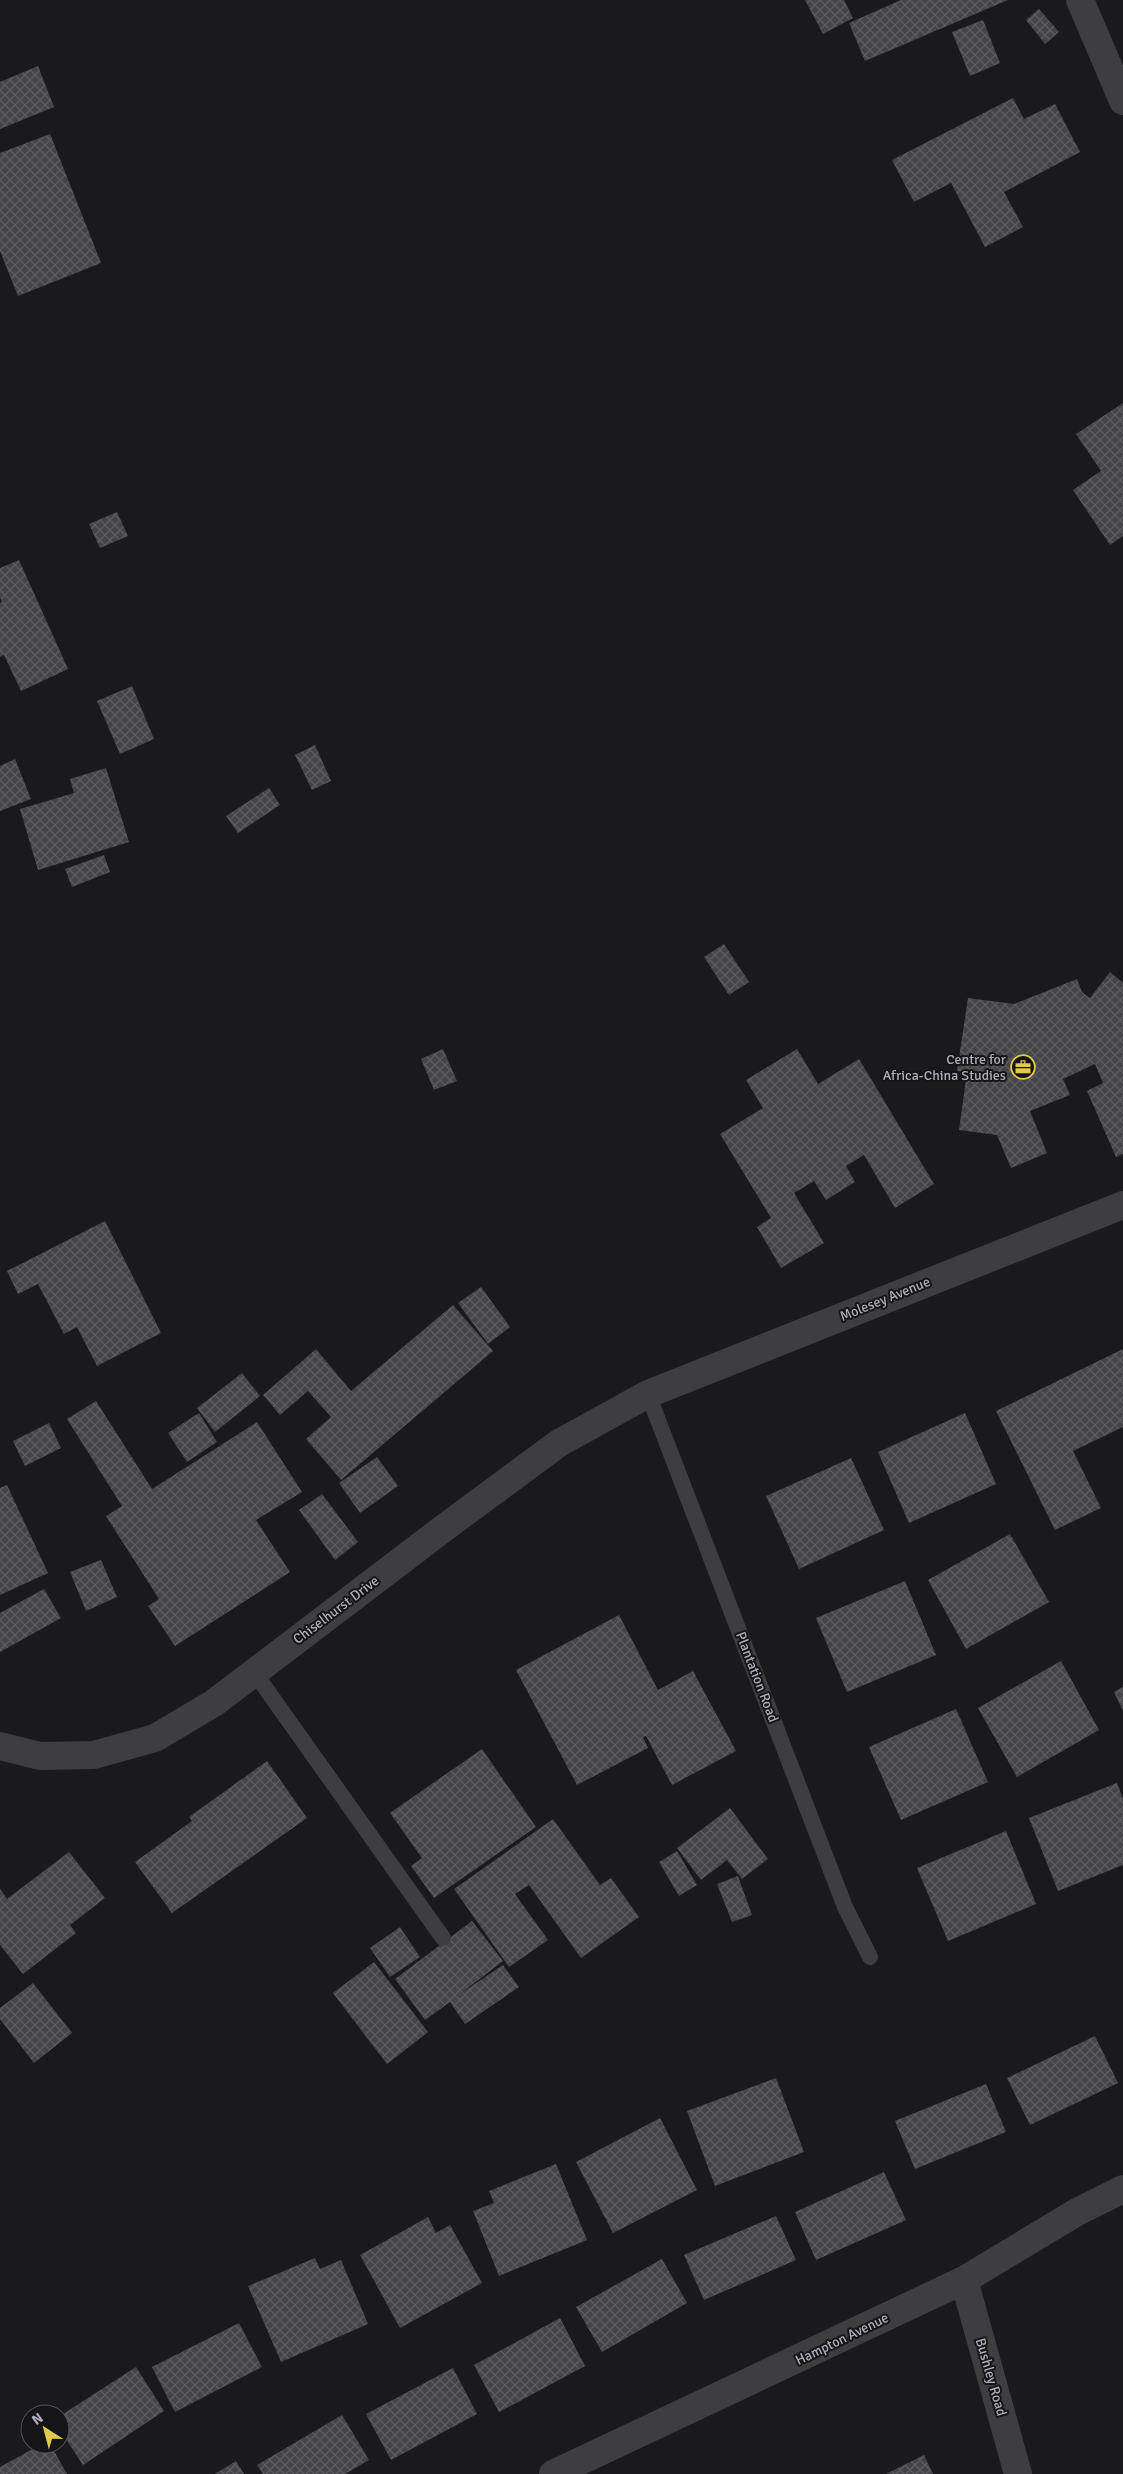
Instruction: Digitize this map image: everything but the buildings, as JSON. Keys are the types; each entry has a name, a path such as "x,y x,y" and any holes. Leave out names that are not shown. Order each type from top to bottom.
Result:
{"street":[{"path":"1080,0 1123,101"},
{"name":"Molesey Avenue","path":"648,1394 1123,1205"},
{"name":"Chiselhurst Drive","path":"0,1746 40,1756 94,1755 155,1738 214,1703 558,1444 648,1394"},
{"name":"Hampton Avenue","path":"553,2474 964,2280 1078,2212 1123,2189"},
{"name":"Bushley Road","path":"964,2280 1018,2474"}],"lane":[{"name":"Plantation Road","path":"648,1394 845,1907 870,1957"},
{"path":"254,1672 443,1938"}],"place":[{"name":"Centre for Africa-China Studies","path":"1023,1067"}]}
